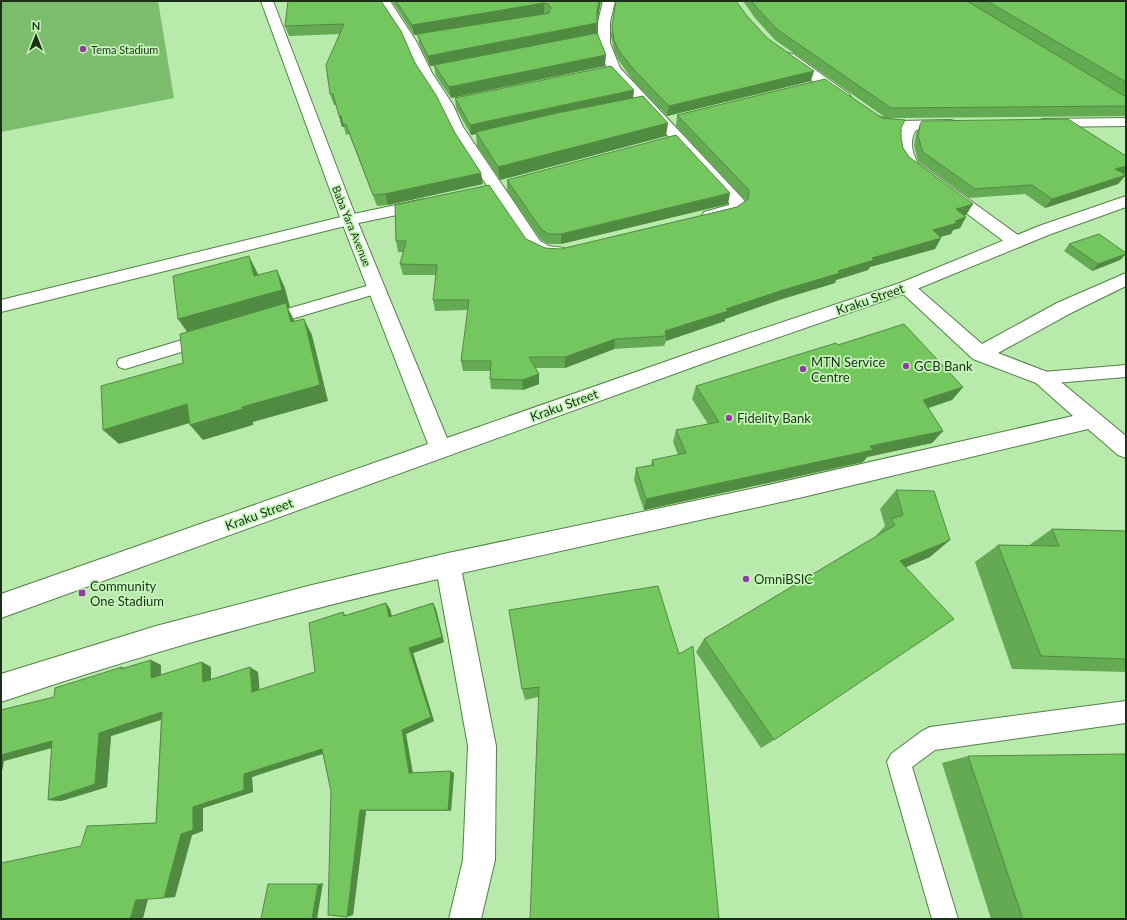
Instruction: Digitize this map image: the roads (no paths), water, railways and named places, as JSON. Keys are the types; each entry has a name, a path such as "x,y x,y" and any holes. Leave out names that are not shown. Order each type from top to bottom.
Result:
{"street":[{"name":"Baba Yara Avenue","path":"268,1 349,220 441,449"},
{"path":"384,1 453,104 456,127 494,188 534,245 545,251 561,252 568,250"},
{"path":"609,1 604,22 597,38 604,43 607,71 670,121 670,141 737,202 737,208 728,212 698,219"},
{"path":"410,41 426,38"},
{"path":"776,48 859,108 884,124 961,124"},
{"path":"810,87 825,83"},
{"path":"628,106 646,103"},
{"path":"1032,123 1126,122"},
{"path":"913,125 908,131 903,146 910,164 1016,242"},
{"path":"466,143 481,139"},
{"path":"1,306 349,220 441,200"},
{"name":"Kraku Street","path":"1,606 700,357 906,287 1016,242 1126,201"},
{"path":"980,354 1064,308 1126,279"},
{"path":"906,287 980,354 1043,378 1126,449"},
{"path":"1,688 59,667 218,621 448,564 910,463 1092,420"},
{"path":"448,564 482,746 479,860 465,919"}],"lane":[{"path":"255,324 377,288"},
{"path":"125,363 217,336"},
{"path":"1043,378 1126,371"},
{"path":"945,919 899,762 930,738 1126,712"}],"place":[{"name":"Tema Stadium","path":"83,49"},
{"name":"GCB Bank","path":"906,366"},
{"name":"MTN Service Centre","path":"803,369"},
{"name":"Fidelity Bank","path":"729,418"},
{"name":"OmniBSIC","path":"746,579"},
{"name":"Community One Stadium","path":"82,593"}]}
